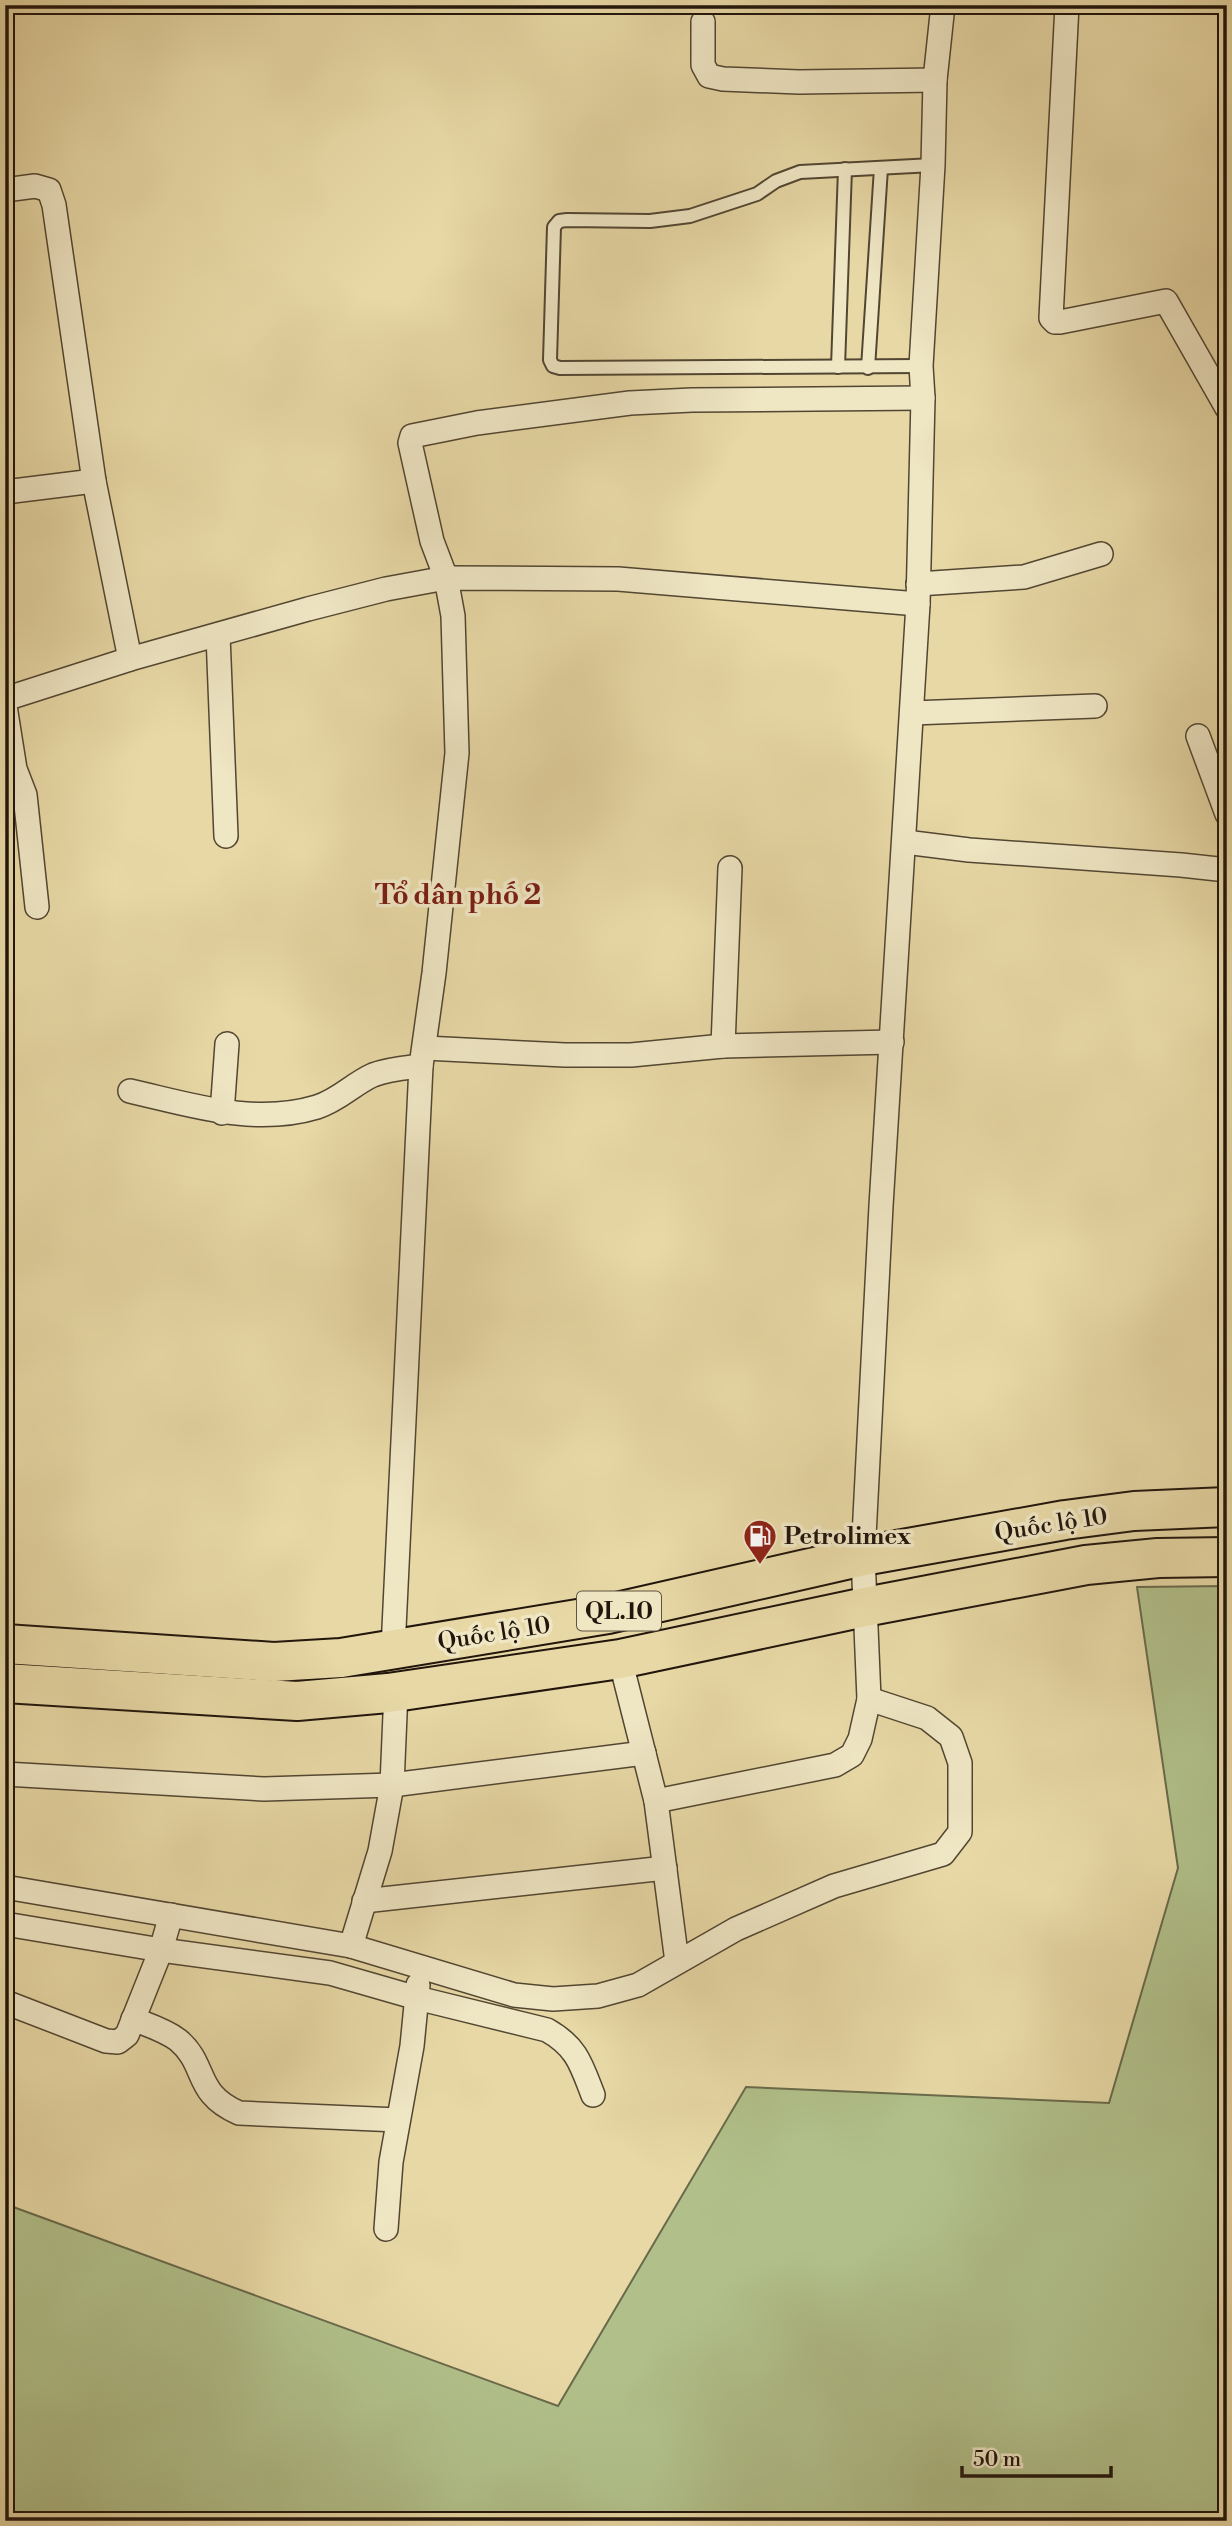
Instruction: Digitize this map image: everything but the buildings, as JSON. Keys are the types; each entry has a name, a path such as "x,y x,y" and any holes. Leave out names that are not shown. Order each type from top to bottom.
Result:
{"highway":[{"name":"Quốc lộ 10","path":"5,1644 274,1662 341,1658 608,1614 863,1556 1065,1520 1134,1511 1227,1505"},
{"name":"Quốc lộ 10","path":"5,1683 297,1701 396,1691 620,1660 865,1607 1086,1565 1158,1558 1227,1557"}],"street":[{"path":"656,1801 835,1765 852,1755 860,1739 869,1699 863,1556 881,1206 912,713 918,594 923,398 921,366 933,165 935,79 943,5"},
{"path":"1067,5 1051,318 1060,322 1167,301 1227,408"},
{"path":"703,22 703,65 709,76 799,82 935,79"},
{"path":"5,190 35,186 49,190 54,205 94,481 130,659"},
{"path":"393,1649 423,1057 457,753 453,616 446,578 432,541 418,485 410,443 412,436 477,423 630,403 758,398 923,398"},
{"path":"5,492 94,481"},
{"path":"5,699 130,659 386,589 446,578 618,579 918,594 1024,577 1101,554"},
{"path":"218,635 226,836"},
{"path":"5,706 15,769 24,795 37,907"},
{"path":"912,713 1095,706"},
{"path":"1198,736 1227,814"},
{"path":"905,842 969,850 1181,864 1227,870"},
{"path":"723,1046 730,869"},
{"path":"131,1091 222,1113 256,1116 315,1108 338,1099 372,1076 423,1057 643,1054 723,1046 891,1041"},
{"path":"222,1113 227,1044"},
{"path":"620,1660 656,1801 677,1962"},
{"path":"351,1946 380,1851 392,1785 396,1691"},
{"path":"5,1887 166,1932 283,1950 330,1973 552,1999 598,1996 638,1985 736,1929 834,1885 943,1854 960,1832 960,1762 951,1737 927,1718 869,1699"},
{"path":"5,1774 264,1789 392,1785 644,1753"},
{"path":"364,1901 665,1868"},
{"path":"5,1924 166,1932 283,1950 351,1946 418,1983 547,2030 565,2040 579,2059 593,2095"},
{"path":"5,2002 106,2041 118,2042 127,2035 166,1932"},
{"path":"386,2229 398,2120 412,2046 418,1983"},
{"path":"133,2019 177,2039 187,2050 211,2095 224,2106 239,2113 398,2120"}],"lane":[{"path":"921,366 560,369 553,366 550,360 554,227 559,221 650,221 690,216 757,194 776,181 800,172 933,165"},
{"path":"868,368 881,168"},
{"path":"838,367 845,169"}],"green space":[{"path":"1227,1586 1227,2521 5,2521 5,2204 558,2406 746,2087 1109,2103 1178,1868 1137,1587"}],"place":[{"name":"Petrolimex","path":"760,1566"}],"district":[{"name":"Tổ dân phố 2","path":"458,894"}]}
